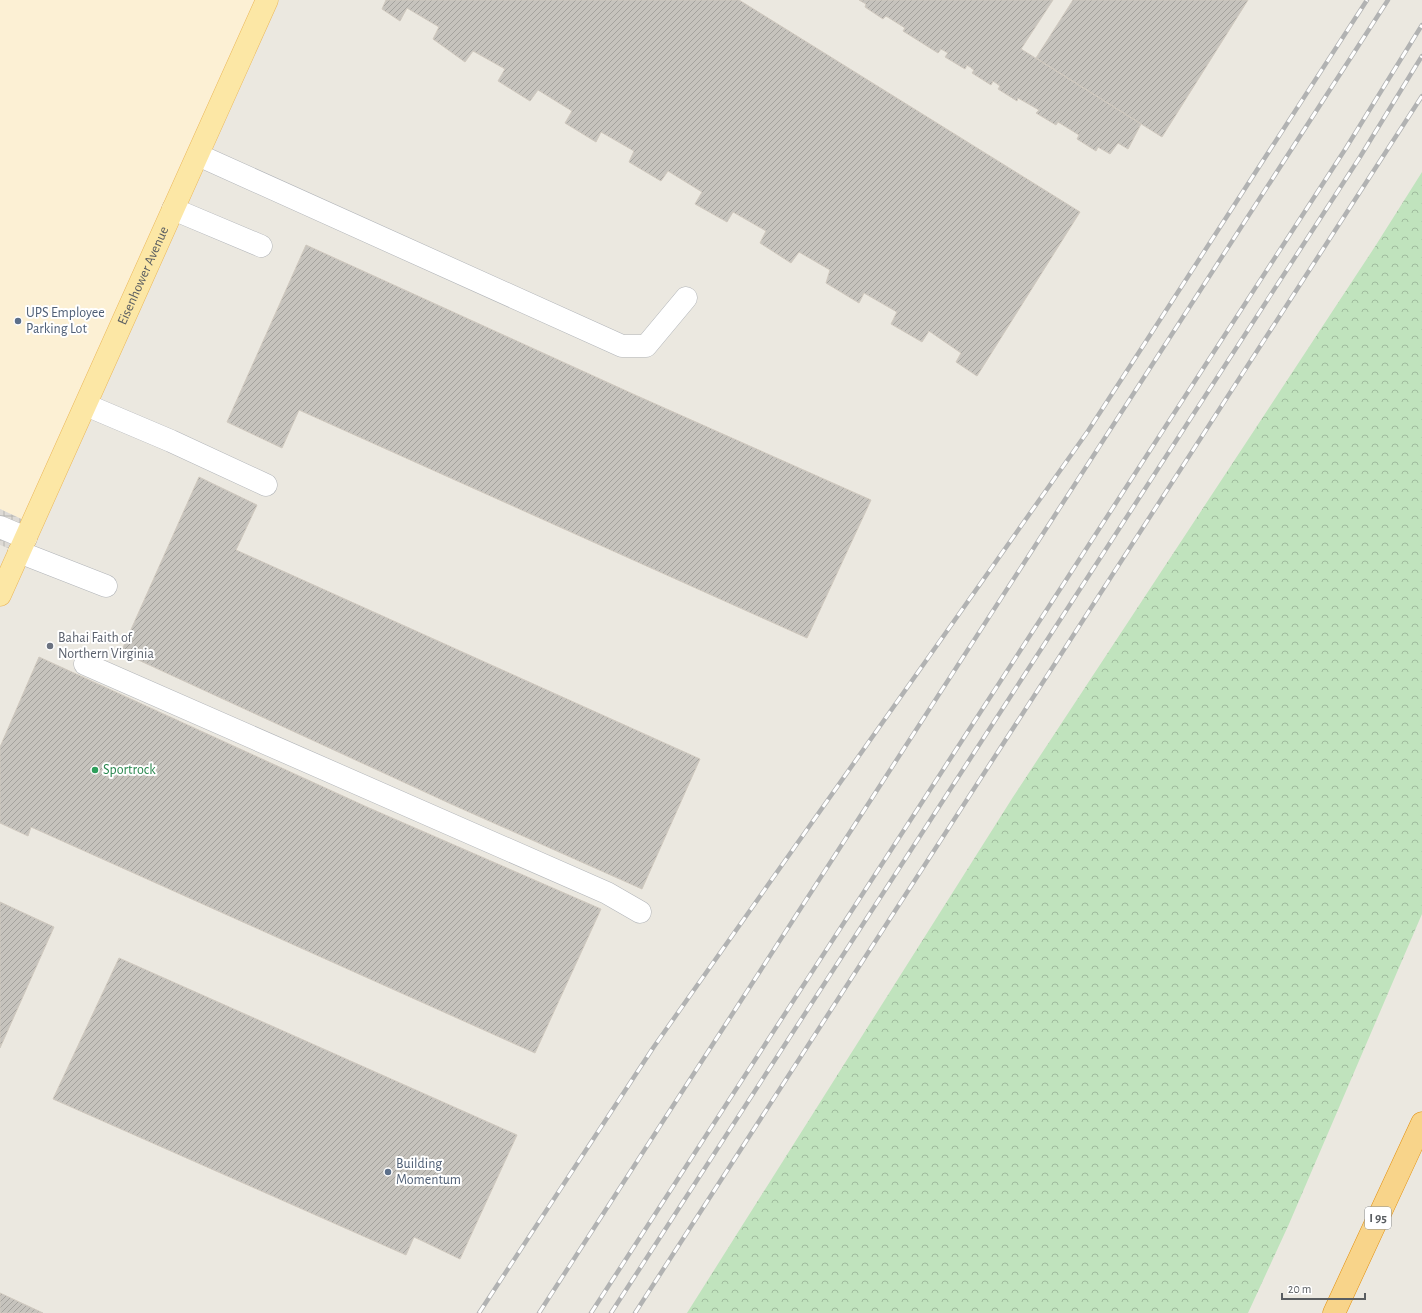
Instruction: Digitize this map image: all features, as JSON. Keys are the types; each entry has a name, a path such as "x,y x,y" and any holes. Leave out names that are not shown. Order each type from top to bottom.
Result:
{"highway":[{"name":"I 95","path":"1334,1313 1422,1124"}],"main road":[{"name":"Eisenhower Avenue","path":"0,595 267,0"}],"lane":[{"path":"198,155 622,346 646,346 686,298"},
{"path":"173,209 261,246"},
{"path":"86,405 171,441 266,485"},
{"path":"0,527 22,545 106,586"},
{"path":"85,664 607,893 640,912"}],"shaded area":[{"path":"0,0 268,0 32,524 0,509"},
{"path":"0,509 32,524 19,552 0,545"}],"green space":[{"path":"1422,172 1422,914 1289,1224 1248,1313 687,1313 1013,797 1376,245"}],"building":[{"path":"386,0 739,0 1080,212 977,376 956,362 961,353 929,331 922,342 891,324 897,312 864,293 859,303 826,283 830,270 799,252 791,263 760,243 766,231 733,212 727,222 695,204 702,192 668,171 661,181 629,162 634,151 601,132 596,142 565,123 572,111 538,90 530,101 498,81 505,69 473,51 465,62 433,39 439,27 407,8 400,21 382,9"},
{"path":"859,0 1053,0 1021,49 1141,124 1128,149 1118,143 1110,154 1098,147 1096,151 1077,139 1079,135 1058,122 1056,125 1036,113 1039,110 1018,98 1017,101 998,89 1000,86 993,81 991,85 972,73 974,70 967,65 965,69 945,57 948,53 941,49 938,53 903,31 905,28 886,16 883,19 865,7 866,4"},
{"path":"1073,0 1248,0 1162,137 1036,58"},
{"path":"306,245 633,394 871,500 807,638 299,410 282,448 227,422"},
{"path":"199,477 257,505 236,550 700,759 642,889 451,804 121,652"},
{"path":"39,657 367,807 601,909 535,1053 31,827 28,836 0,823 0,747"},
{"path":"0,902 54,927 0,1048"},
{"path":"119,958 517,1135 460,1259 414,1237 406,1255 53,1099"},
{"path":"0,1293 43,1313 0,1313"}],"railway":[{"path":"479,1313 653,1048 1088,431 1367,0"},
{"path":"539,1313 1388,0"},
{"path":"591,1313 1346,148 1422,25"},
{"path":"611,1313 1360,157 1422,56"},
{"path":"635,1313 1422,96"}],"place":[{"name":"UPS Employee Parking Lot","path":"18,321"},
{"name":"Bahai Faith of Northern Virginia","path":"50,646"},
{"name":"Sportrock","path":"95,770"},
{"name":"Building Momentum","path":"388,1172"}]}
